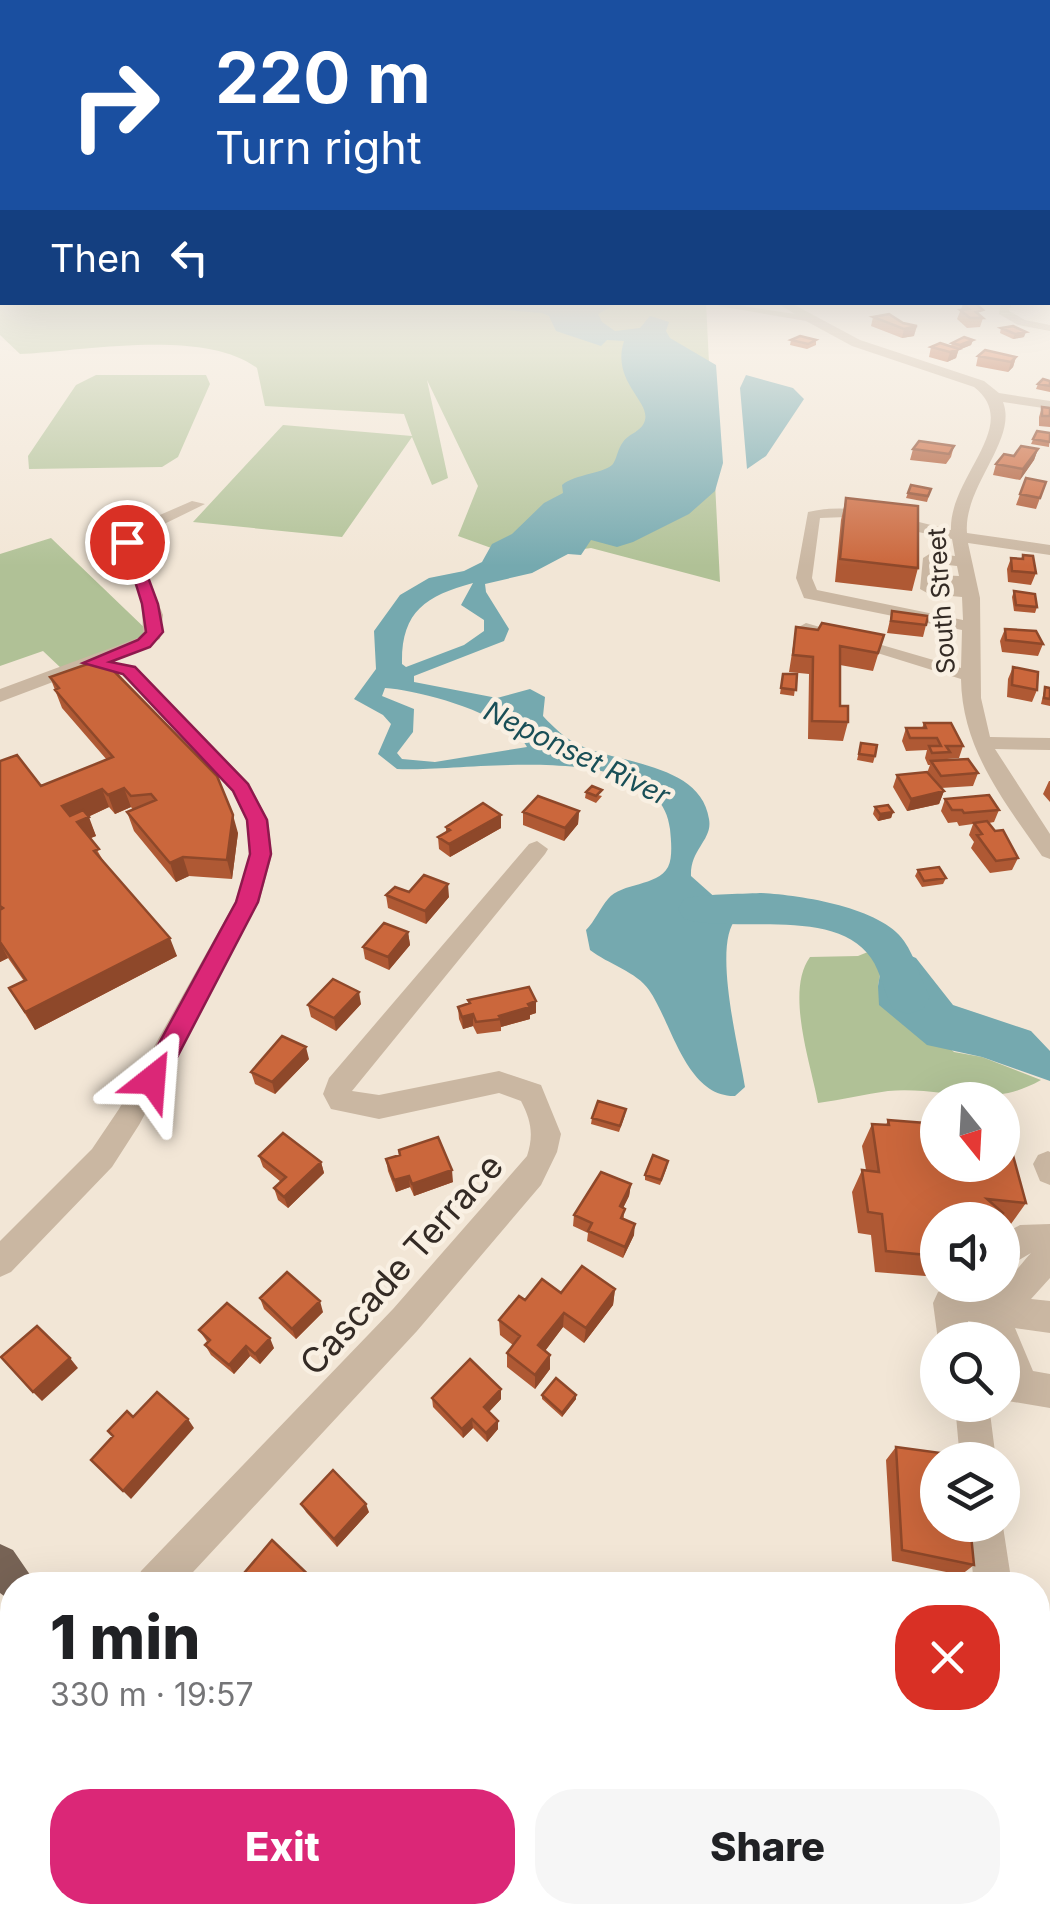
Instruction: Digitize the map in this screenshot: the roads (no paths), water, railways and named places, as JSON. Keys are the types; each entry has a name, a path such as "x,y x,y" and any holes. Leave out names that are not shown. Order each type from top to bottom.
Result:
{"street":[{"path":"981,386 998,396 1050,405"},
{"name":"South Street","path":"998,396 1002,404 1000,422 961,501 972,626 972,707 983,743 1050,851"},
{"path":"0,696 144,644 154,632 150,604 127,542 152,524 197,504"},
{"path":"972,626 820,598 805,587 804,578 813,515 825,511 850,514 930,562 966,566 1050,550"},
{"path":"930,562 966,566"},
{"path":"920,617 930,562"},
{"path":"806,628 881,649 918,665 972,676"},
{"path":"0,1262 102,1158 136,1105 247,902 261,854 257,820 241,788 128,670 91,663"},
{"path":"983,743 1050,744"},
{"name":"Cascade Terrace","path":"167,1572 405,1320 540,1161 549,1136 544,1114 531,1092 499,1082 378,1106 341,1101 337,1094 339,1086 536,849"},
{"path":"1020,1239 1050,1238"},
{"path":"1020,1288 1050,1255"},
{"path":"952,1322 950,1303 956,1302"},
{"path":"989,1302 1025,1387"},
{"path":"1004,1302 1050,1316"},
{"path":"988,1542 991,1572"}],"water":[{"path":"630,386 717,386 723,463 715,491 689,514 633,542 617,547 591,540 581,555 568,554 532,573 485,584 509,629 504,641 414,676 414,682 497,698 530,689 545,697 543,716 569,739 675,776 691,786 703,801 709,826 691,876 718,900 752,903 753,915 737,918 727,950 729,999 745,1087 735,1096 718,1093 692,1072 644,984 590,950 586,930 608,899 656,878 668,867 670,829 658,800 632,781 595,770 553,765 397,769 378,754 391,724 354,699 376,669 374,631 400,595 429,578 464,571 482,562 492,544 512,534 544,503 563,493 562,485 613,464 623,442 645,420 642,405","holes":["473,583 461,605 484,620 484,631 464,645 406,667 402,664 406,631 419,609 442,594","385,688 420,694 484,715 517,735 527,747 435,762 402,759 397,753 413,732 414,709 382,696"]},
{"path":"785,386 804,399 766,456 747,469 740,388"},
{"path":"885,945 916,958 953,1005 1031,1031 1050,1051 1050,1081 982,1057 927,1045 879,1005"}],"waterway":[{"name":"Neponset River","path":"698,909 716,912 760,907 846,923 886,947 908,997"}]}
